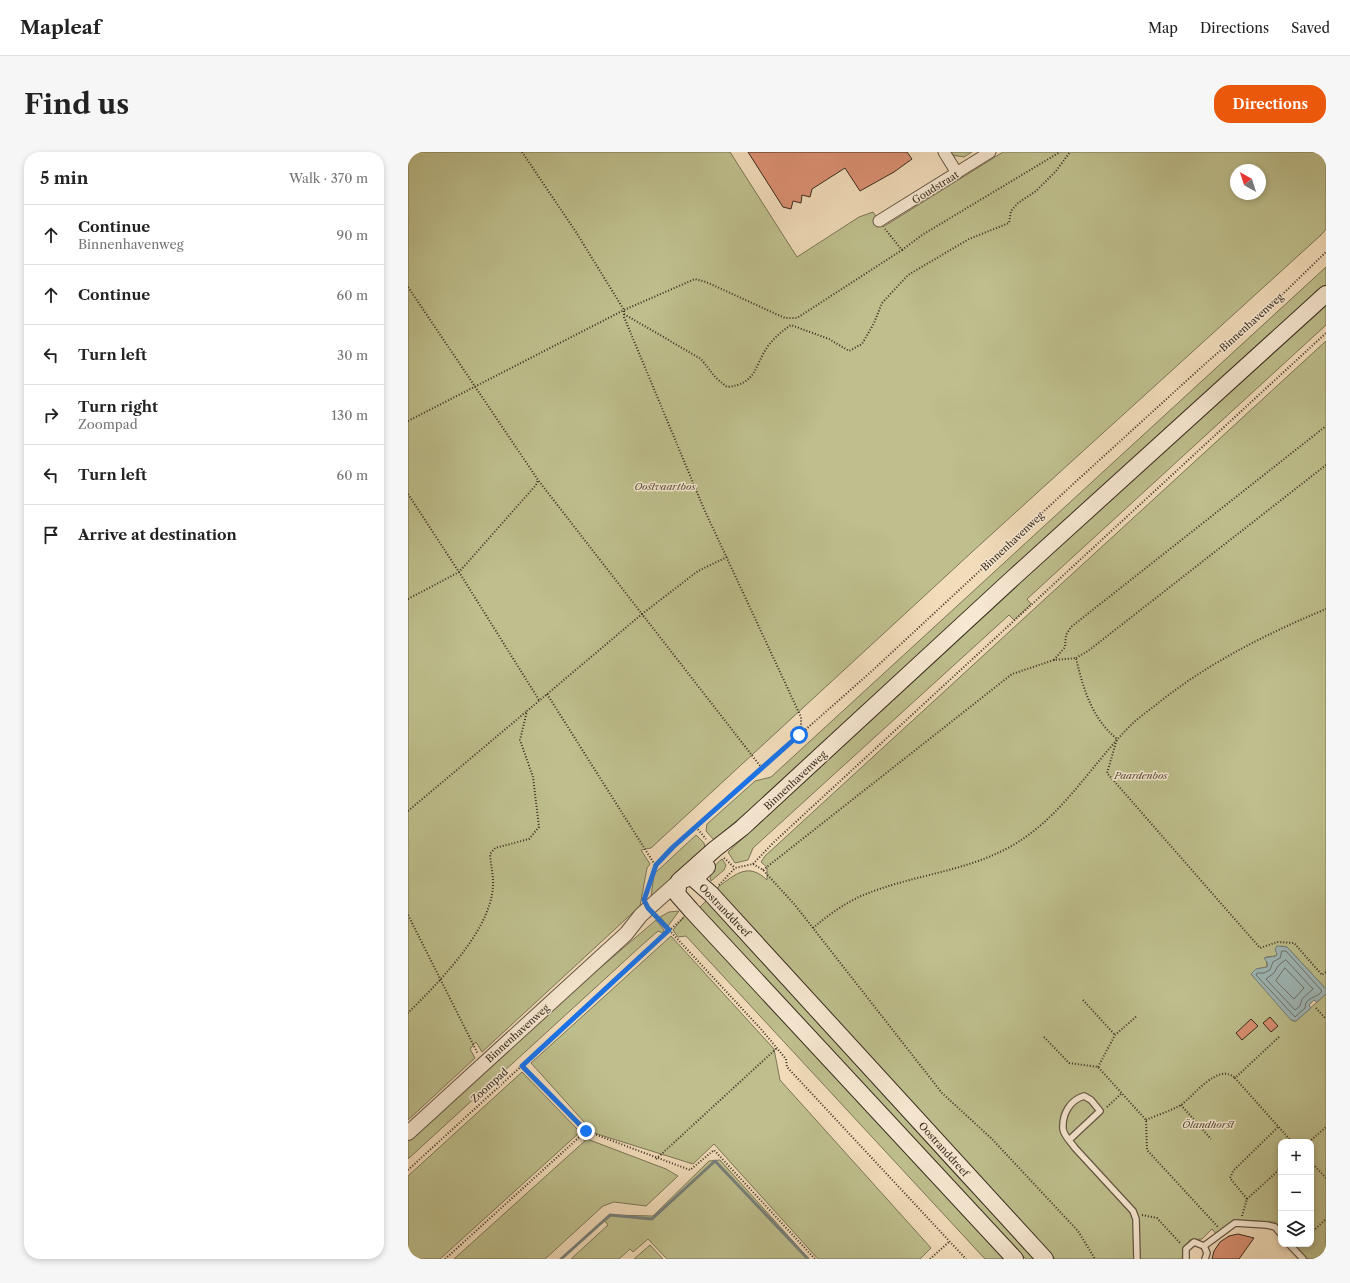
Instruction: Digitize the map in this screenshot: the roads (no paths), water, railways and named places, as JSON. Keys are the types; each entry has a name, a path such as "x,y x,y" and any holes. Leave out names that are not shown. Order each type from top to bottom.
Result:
{"main road":[{"name":"Binnenhavenweg","path":"683,885 715,849 742,828 1326,294"},
{"path":"683,885 691,910 1015,1259"},
{"name":"Oostranddreef","path":"683,885 711,894 1045,1259"}],"street":[{"path":"944,152 957,173"},
{"name":"Goudstraat","path":"879,221 990,152"},
{"name":"Binnenhavenweg","path":"408,1132 651,911 683,885"}],"lane":[{"path":"1069,1140 1100,1112 1091,1100 1084,1096 1071,1102 1066,1110 1063,1129 1069,1140 1133,1211 1135,1216 1137,1259"},
{"path":"1204,1246 1235,1223 1251,1223 1275,1227 1278,1230"},
{"path":"1186,1259 1186,1249 1194,1242 1204,1246 1207,1253 1205,1259"},
{"path":"1292,1247 1303,1259"}],"water":[{"path":"1277,946 1287,947 1326,989 1326,994 1317,1002 1314,1000 1309,1005 1311,1008 1296,1021 1291,1020 1251,974 1256,969 1267,967 1268,964 1264,958 1276,956 1277,954 1275,949"}],"waterway":[{"path":"561,1259 610,1215 652,1219 715,1161 808,1259"}],"park label":[{"name":"Oostvaartbos","path":"665,486"},
{"name":"Paardenbos","path":"1141,775"},
{"name":"Ölandhorst","path":"1208,1124"}]}
